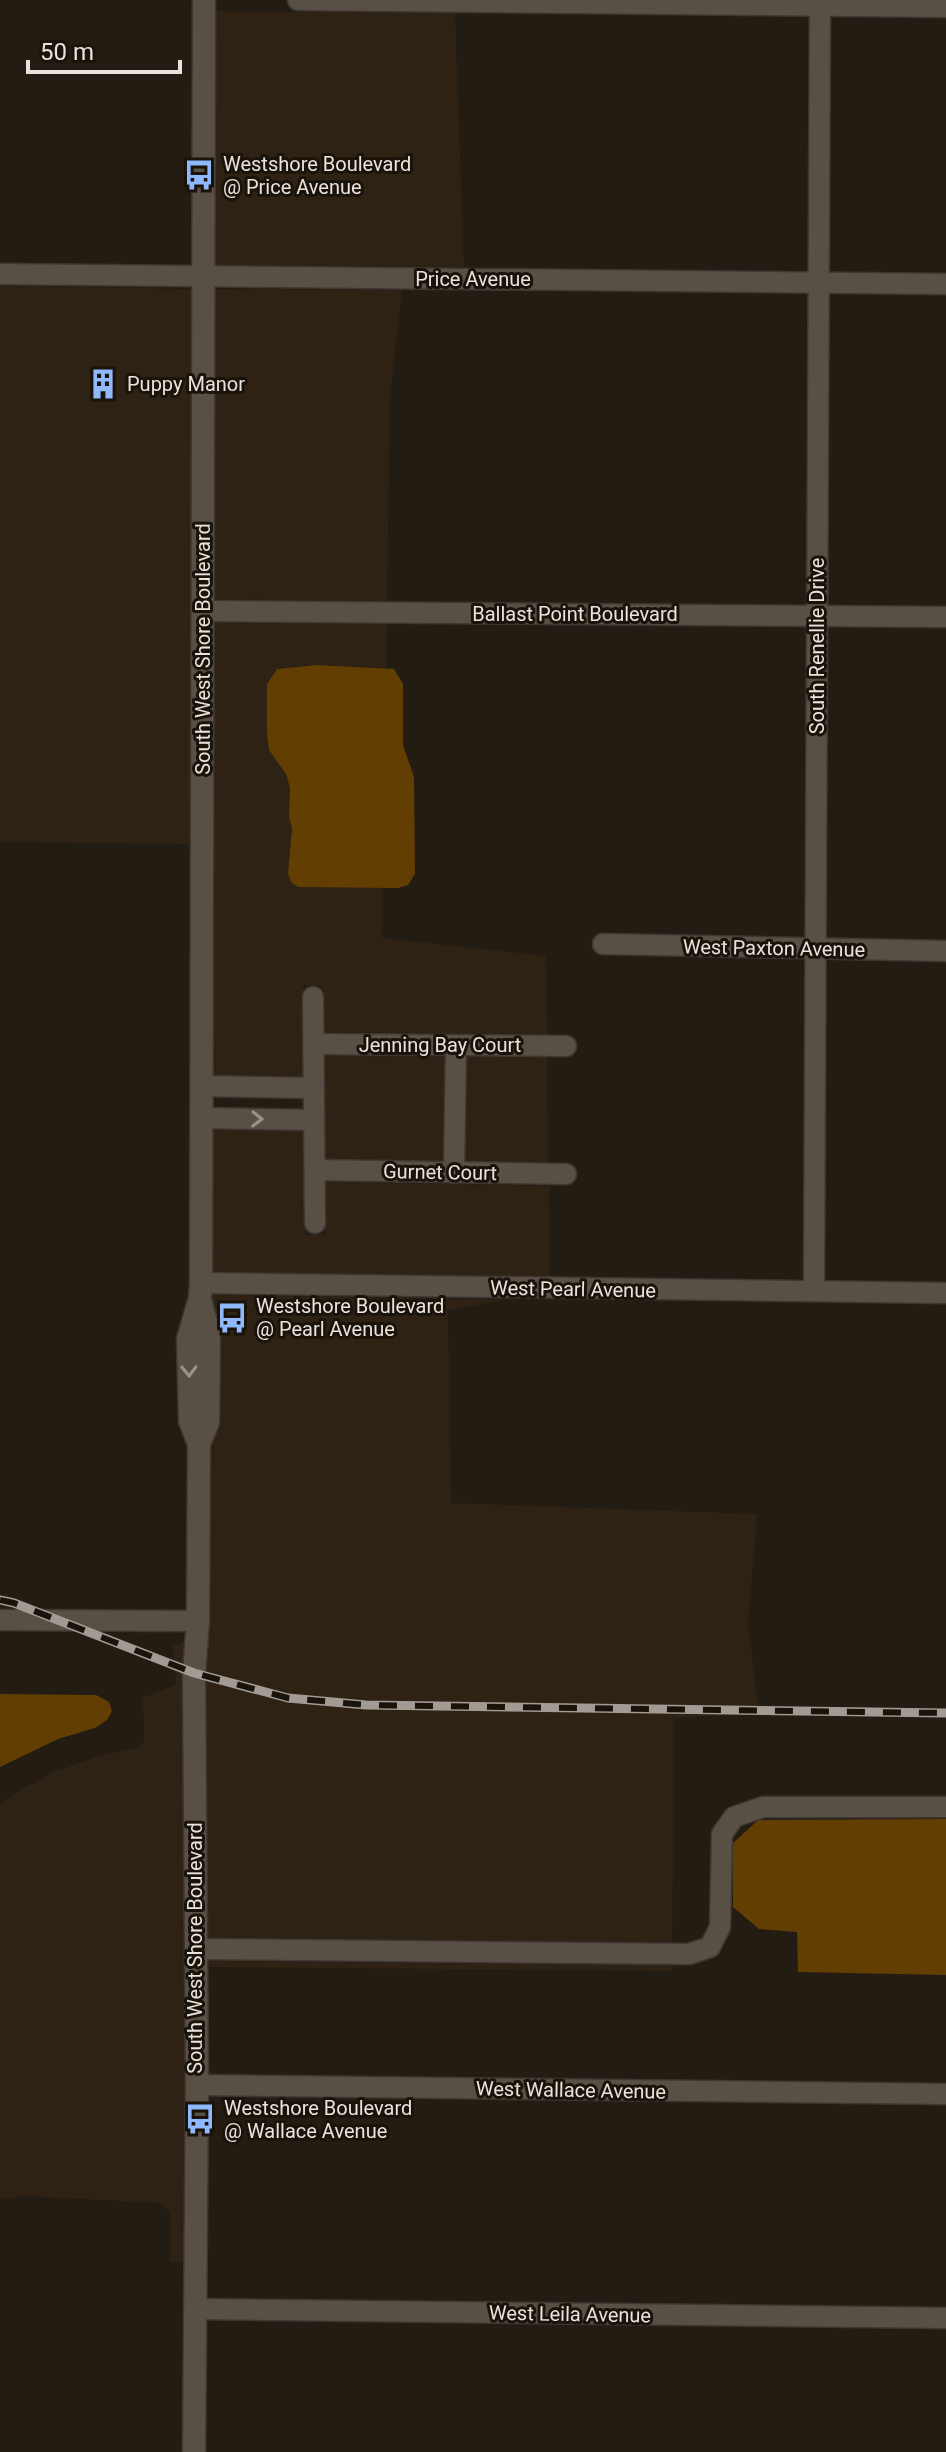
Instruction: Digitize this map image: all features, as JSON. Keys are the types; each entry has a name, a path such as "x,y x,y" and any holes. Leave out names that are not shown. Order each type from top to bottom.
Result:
{"street":[{"name":"South West Shore Boulevard","path":"194,2452 197,2085 194,1716 199,1444 208,1422 209,1332 200,1291 204,0"},
{"path":"298,0 820,3 946,7"},
{"name":"South Renellie Drive","path":"814,1291 820,3"},
{"name":"Price Avenue","path":"0,274 946,284"},
{"name":"Ballast Point Boulevard","path":"203,611 946,617"},
{"name":"West Paxton Avenue","path":"603,944 946,951"},
{"path":"313,997 315,1223"},
{"name":"Jenning Bay Court","path":"314,1044 566,1046"},
{"path":"454,1173 456,1045"},
{"path":"201,1086 314,1088"},
{"path":"201,1118 314,1120"},
{"name":"Gurnet Court","path":"315,1170 566,1174"},
{"name":"West Pearl Avenue","path":"200,1291 946,1293"},
{"path":"0,1620 198,1621"},
{"path":"195,1949 689,1954 710,1947 720,1927 722,1834 734,1817 763,1807 946,1807"},
{"name":"West Wallace Avenue","path":"197,2085 946,2094"},
{"name":"West Leila Avenue","path":"195,2309 946,2318"}],"shaded area":[{"path":"215,11 455,13 464,267 215,265"},
{"path":"0,286 193,289 192,844 0,842"},
{"path":"214,289 402,290 390,397 387,601 214,599"},
{"path":"214,623 387,624 386,668 291,667 267,734 269,749 286,774 290,788 289,818 292,828 288,873 298,887 383,887 382,938 546,956 547,1034 324,1032 323,986 303,985 303,1076 212,1075"},
{"path":"317,665 394,669 403,684 403,745 414,777 415,874 408,885 398,888 298,887 291,882 288,873 292,828 289,818 290,788 286,774 269,750 267,684 277,669"},
{"path":"324,1056 446,1057 444,1161 325,1159"},
{"path":"466,1057 547,1057 548,1162 465,1161"},
{"path":"212,1129 304,1131 305,1235 325,1235 325,1182 549,1186 550,1277 211,1272"},
{"path":"212,1295 506,1300 448,1310 451,1503 757,1514 748,1623 759,1714 674,1718 672,1971 206,1967 206,1961 593,1965 594,1942 206,1937 204,1716 209,1451 213,1449 211,1444 219,1422 220,1332"},
{"path":"186,1641 183,1716 185,2262 170,2262 170,2215 162,2203 19,2196 0,2198 0,1804 52,1773 95,1757 141,1747 144,1739 143,1698 176,1685 173,1646"},
{"path":"0,1694 96,1695 109,1702 112,1711 107,1720 95,1728 58,1739 0,1767"},
{"path":"946,1819 946,1975 798,1972 797,1932 759,1929 733,1907 733,1843 758,1820"}],"railway":[{"path":"0,1600 194,1673 288,1698 366,1705 946,1713"}],"place":[{"name":"Westshore Boulevard @ Price Avenue","path":"199,175"},
{"name":"Puppy Manor","path":"103,384"},
{"name":"Westshore Boulevard @ Pearl Avenue","path":"232,1318"},
{"name":"Westshore Boulevard @ Wallace Avenue","path":"200,2119"}]}
